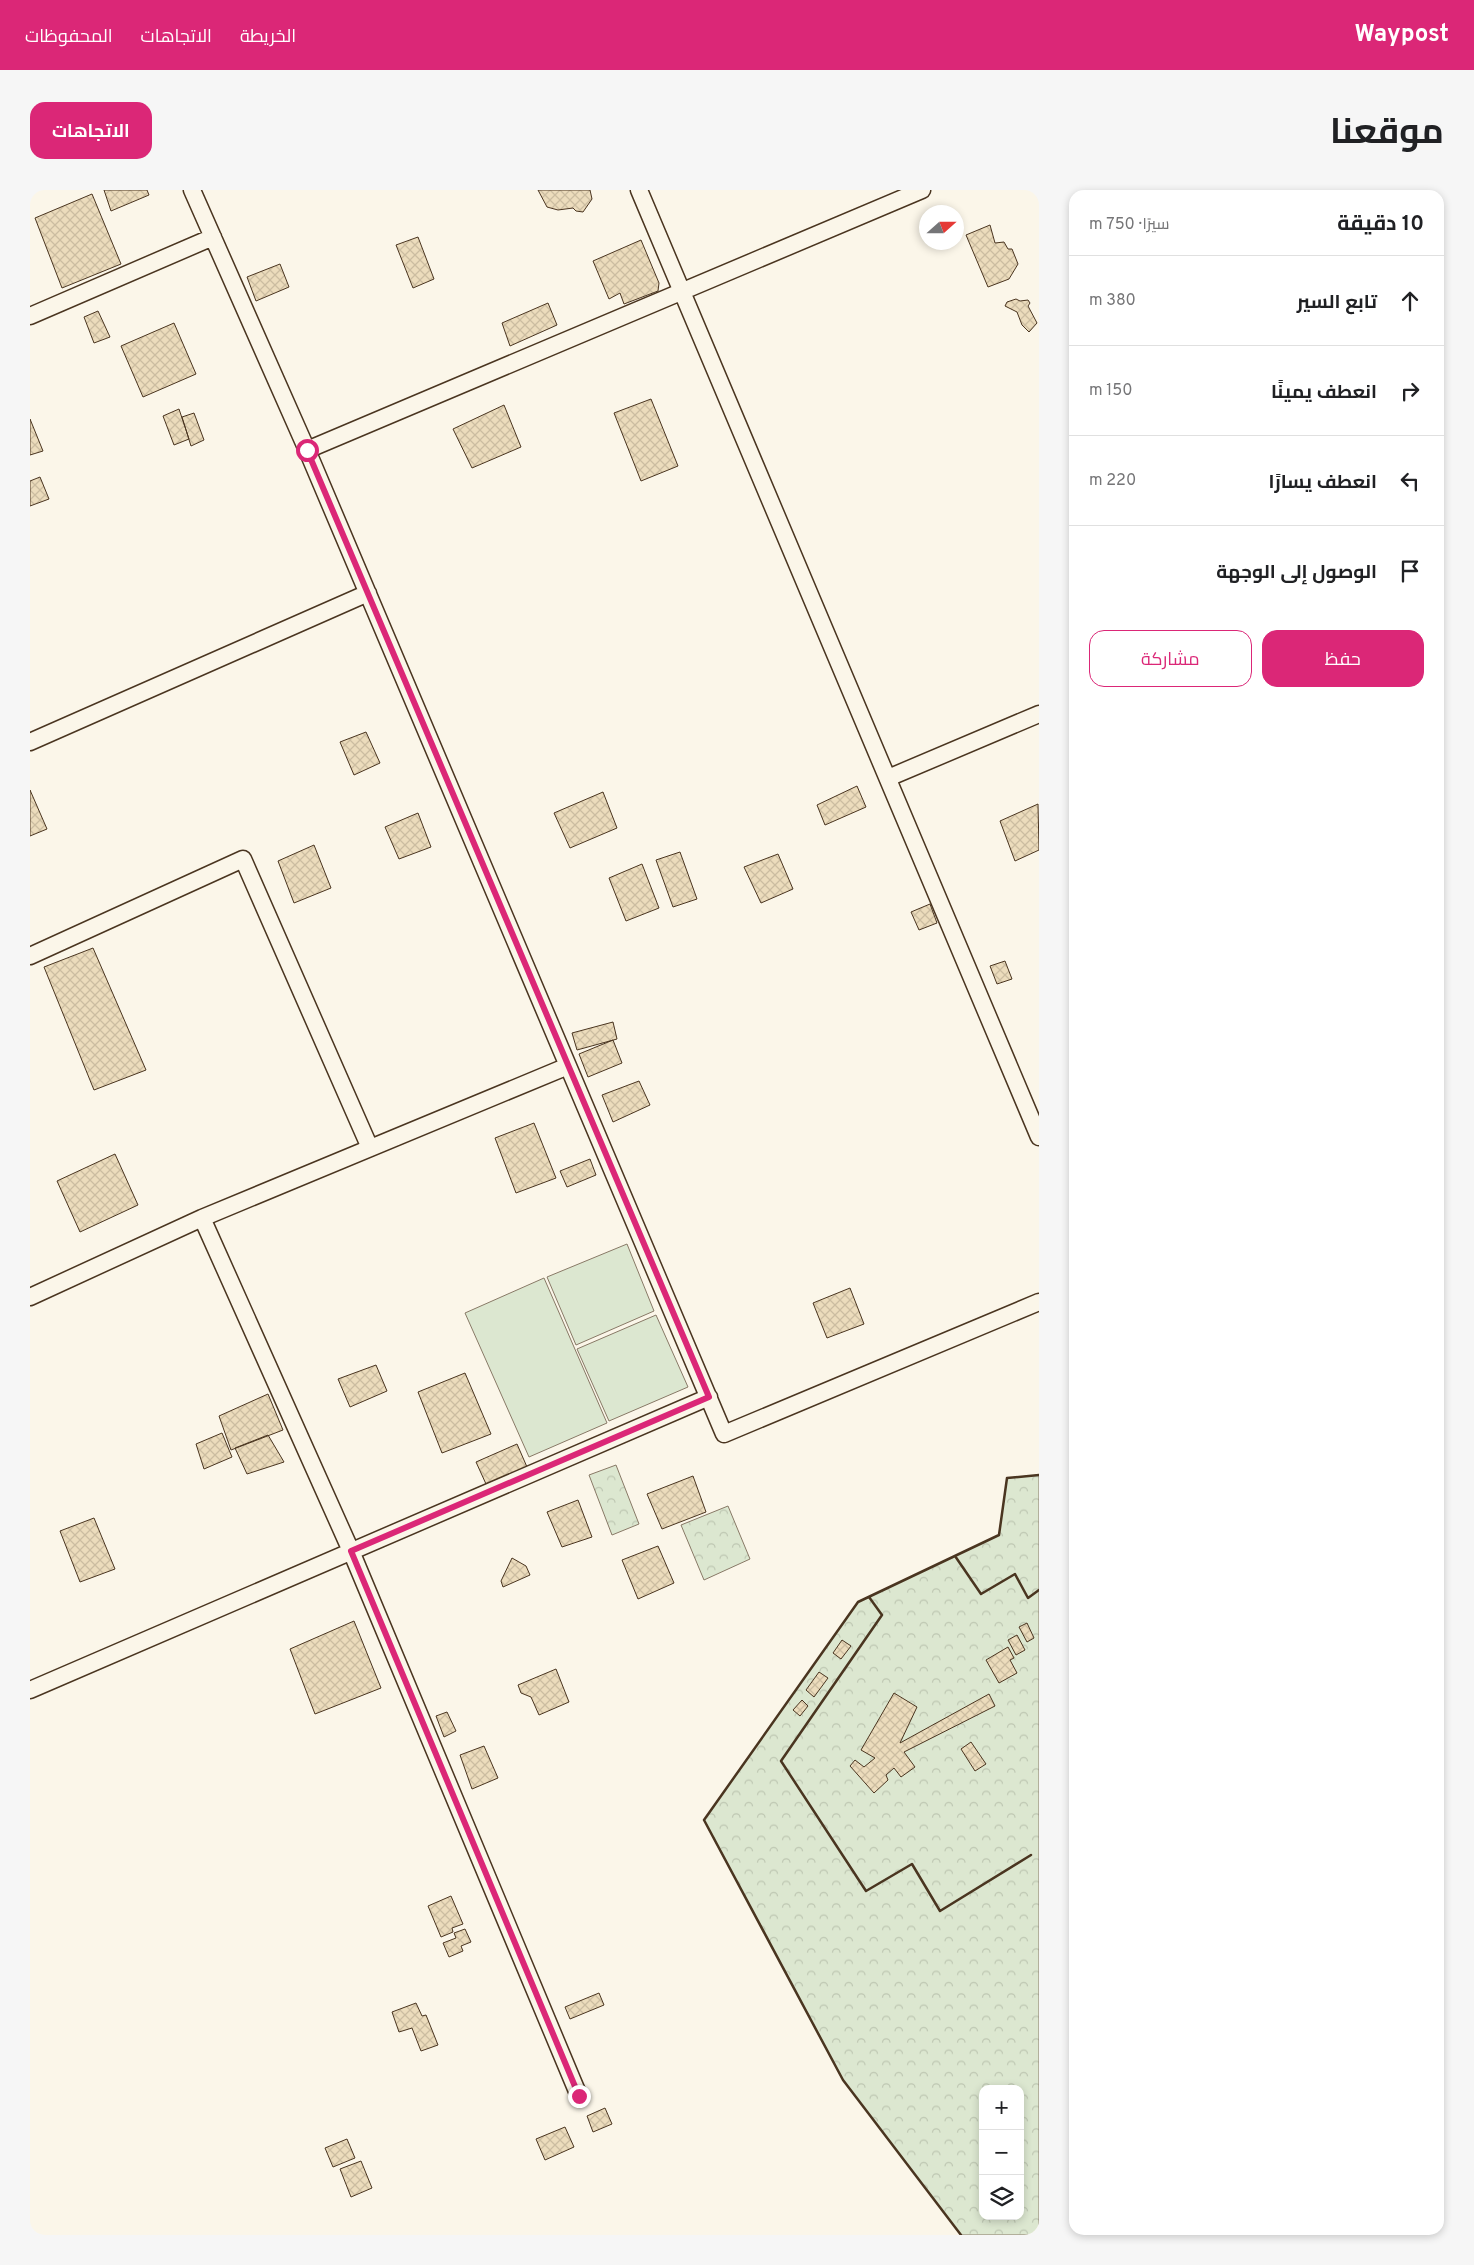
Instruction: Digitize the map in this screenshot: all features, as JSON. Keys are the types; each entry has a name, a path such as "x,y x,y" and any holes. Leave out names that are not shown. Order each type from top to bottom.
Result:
{"street":[{"path":"192,190 307,450 724,1434 1039,1302"},
{"path":"640,190 1025,1108 1039,1137"},
{"path":"307,450 922,190"},
{"path":"30,316 213,238"},
{"path":"30,742 368,594"},
{"path":"888,778 1039,714"},
{"path":"30,956 243,859 370,1148"},
{"path":"30,1297 202,1218 568,1066"},
{"path":"202,1218 351,1551 579,2096"},
{"path":"30,1690 709,1397"}],"green space":[{"path":"627,1244 654,1311 576,1345 547,1277"},
{"path":"544,1278 607,1423 529,1457 465,1313"},
{"path":"656,1315 688,1387 609,1421 577,1349"},
{"path":"616,1465 639,1524 612,1535 589,1475"},
{"path":"1039,1475 1039,2235 961,2235 843,2080 704,1820 858,1602 999,1535 1007,1478"},
{"path":"728,1506 750,1559 704,1580 681,1525"}],"building":[{"path":"104,190 147,190 149,195 111,211"},
{"path":"538,190 590,190 592,199 583,212 576,211 573,208 558,210 547,207"},
{"path":"92,194 121,264 62,288 35,218"},
{"path":"990,225 995,243 1004,242 1008,249 1012,249 1018,264 1009,279 988,287 966,235"},
{"path":"418,237 434,279 413,288 396,245"},
{"path":"641,240 659,283 658,291 624,304 620,293 609,299 593,261"},
{"path":"280,264 289,287 256,301 247,277"},
{"path":"1016,299 1020,301 1028,300 1030,303 1028,306 1037,323 1029,332 1022,325 1017,312 1005,306 1007,302"},
{"path":"548,303 557,325 510,346 502,323"},
{"path":"98,311 110,337 94,343 84,317"},
{"path":"174,323 196,374 143,397 121,346"},
{"path":"651,399 678,466 641,481 614,413"},
{"path":"504,405 521,447 472,468 453,429"},
{"path":"179,409 189,439 174,445 163,416"},
{"path":"194,413 204,440 191,446 182,417"},
{"path":"30,419 43,451 30,455"},
{"path":"40,477 49,499 30,506 30,481"},
{"path":"366,732 380,763 354,775 340,742"},
{"path":"857,786 866,807 825,825 817,805"},
{"path":"30,790 47,829 30,836"},
{"path":"603,792 617,828 570,848 554,813"},
{"path":"1038,804 1039,850 1015,861 1000,821"},
{"path":"418,813 431,847 399,859 385,827"},
{"path":"314,845 331,888 294,903 278,861"},
{"path":"680,852 697,899 673,907 656,860"},
{"path":"778,854 793,889 761,903 744,867"},
{"path":"642,864 659,908 626,921 609,878"},
{"path":"930,904 937,923 919,930 911,912"},
{"path":"93,948 146,1070 94,1090 44,967"},
{"path":"1005,961 1012,979 997,984 990,966"},
{"path":"613,1022 617,1039 577,1050 572,1033"},
{"path":"613,1040 622,1063 588,1077 579,1054"},
{"path":"639,1081 650,1105 613,1122 602,1095"},
{"path":"534,1123 556,1178 516,1193 495,1138"},
{"path":"115,1154 138,1205 80,1232 57,1181"},
{"path":"590,1159 596,1175 567,1187 560,1171"},
{"path":"850,1288 864,1324 827,1338 813,1303"},
{"path":"376,1365 387,1391 350,1407 338,1379"},
{"path":"465,1373 491,1434 442,1453 418,1392"},
{"path":"268,1394 283,1430 231,1450 219,1416"},
{"path":"222,1433 232,1457 204,1469 196,1444"},
{"path":"268,1435 284,1462 247,1474 235,1448"},
{"path":"517,1444 527,1467 486,1484 476,1462"},
{"path":"693,1476 706,1512 662,1529 647,1494"},
{"path":"578,1500 592,1537 562,1547 547,1512"},
{"path":"94,1518 115,1569 80,1582 60,1531"},
{"path":"658,1546 674,1583 638,1599 622,1560"},
{"path":"512,1558 526,1566 530,1575 503,1587 501,1581"},
{"path":"354,1621 381,1688 315,1714 290,1649"},
{"path":"1027,1623 1034,1638 1027,1642 1019,1627"},
{"path":"1017,1635 1025,1650 1016,1655 1008,1640"},
{"path":"842,1640 851,1646 841,1659 833,1653"},
{"path":"1008,1647 1014,1658 1010,1660 1017,1673 999,1683 986,1660"},
{"path":"556,1669 569,1702 539,1715 531,1697 521,1693 518,1685"},
{"path":"819,1672 828,1678 814,1697 806,1690"},
{"path":"894,1693 917,1707 900,1743 989,1694 995,1706 904,1752 915,1767 901,1777 894,1768 886,1775 888,1780 874,1793 850,1766 855,1760 864,1767 875,1758 861,1750"},
{"path":"802,1700 808,1706 800,1716 793,1710"},
{"path":"447,1712 456,1731 444,1737 436,1716"},
{"path":"971,1742 986,1764 975,1771 961,1749"},
{"path":"484,1746 498,1778 472,1789 460,1755"},
{"path":"451,1896 463,1924 452,1928 453,1932 441,1937 428,1906"},
{"path":"465,1929 471,1942 461,1946 463,1951 449,1957 443,1943 456,1938 454,1933"},
{"path":"599,1993 604,2005 570,2019 565,2007"},
{"path":"416,2003 422,2016 426,2015 438,2045 421,2051 412,2028 399,2032 392,2012"},
{"path":"605,2108 612,2124 593,2132 587,2116"},
{"path":"565,2127 574,2147 545,2160 536,2139"},
{"path":"347,2139 355,2158 333,2167 325,2148"},
{"path":"361,2161 372,2188 351,2197 340,2169"}],"wall":[{"path":"961,2235 843,2080 704,1820 858,1602 999,1535 1007,1478 1039,1475"},
{"path":"955,1556 981,1594 1015,1574 1028,1598 1039,1590"},
{"path":"869,1597 882,1615 781,1761 866,1891 912,1864 940,1911 1031,1855"}],"route":[{"path":"307,450 709,1397 351,1551 579,2096"}]}
